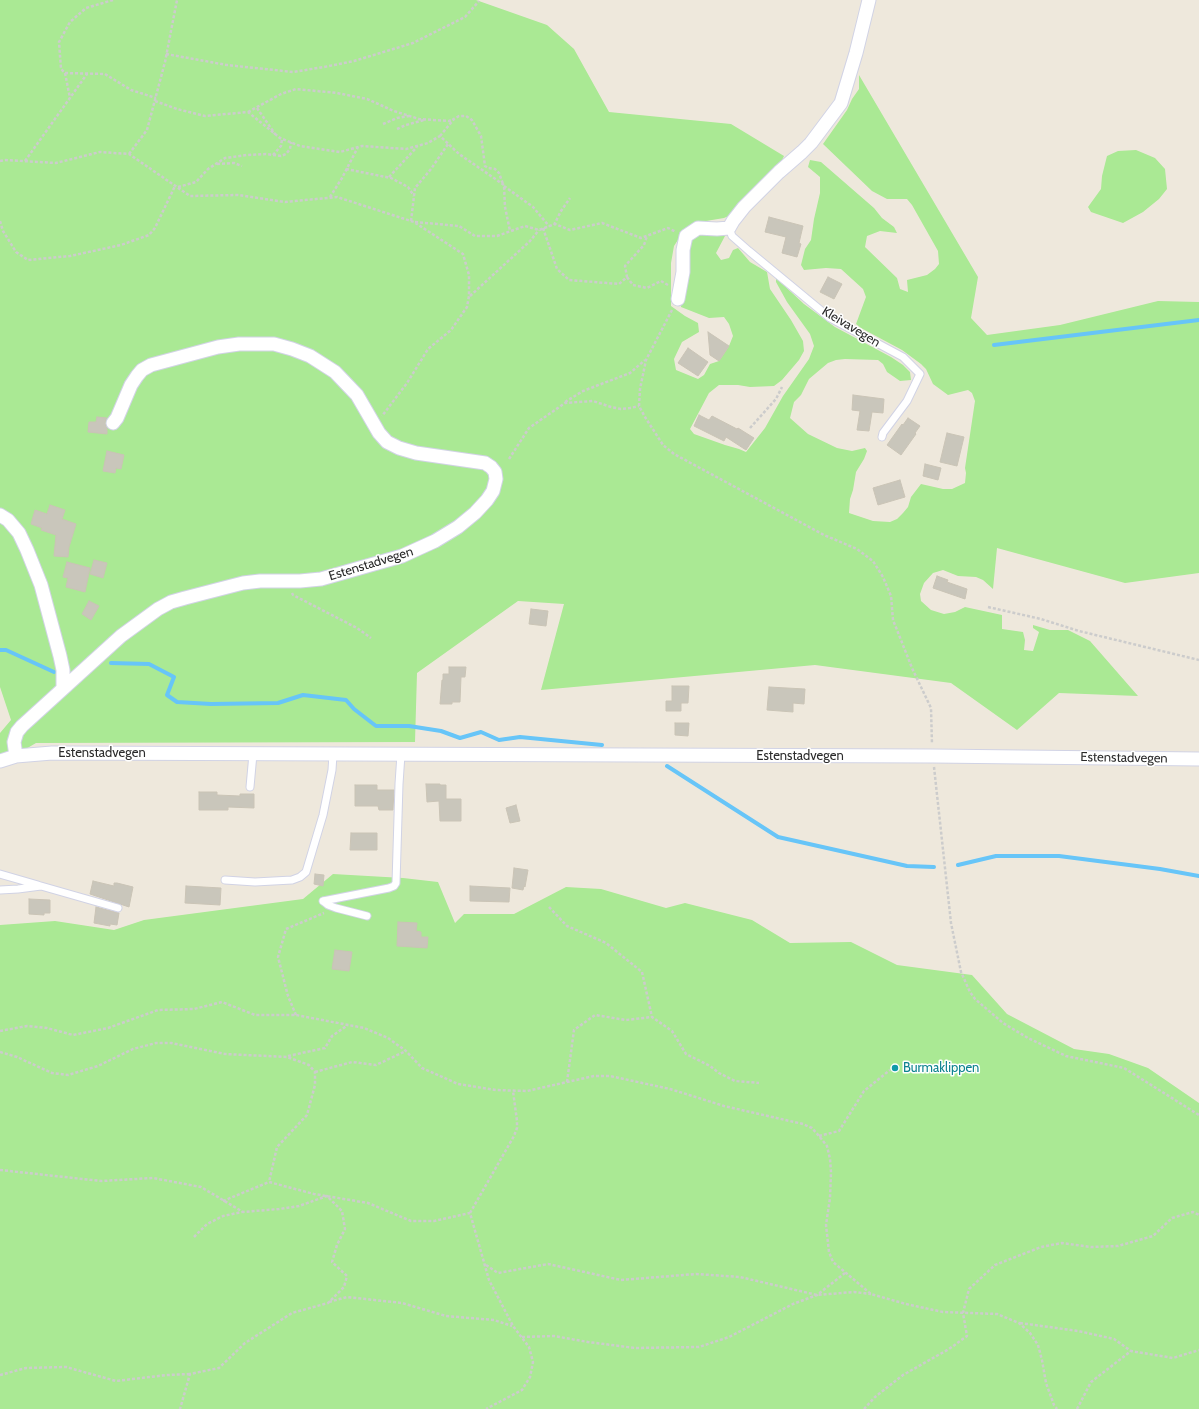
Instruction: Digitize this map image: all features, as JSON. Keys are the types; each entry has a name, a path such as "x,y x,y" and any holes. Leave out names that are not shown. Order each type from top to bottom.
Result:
{"street":[{"path":"678,296 683,272 683,250 686,236 698,228 729,228 744,207 811,143 841,103 869,0"},
{"name":"Estenstadvegen","path":"16,756 14,742 17,732 140,621 158,609 171,602 243,583 321,579 402,556 441,538 458,527 487,500 493,491 496,479 495,472 492,467 485,463 416,453 399,448 387,442 375,427 357,395 345,381 325,365 310,356 274,344 238,344 218,347 151,365 142,370 131,385 117,418 113,423"},
{"path":"0,515 8,520 19,533 41,585 56,636 63,670 64,688"},
{"name":"Estenstadvegen","path":"0,761 16,756 52,753 933,756 1199,759"}],"lane":[{"name":"Kleivavegen","path":"729,228 732,236 830,318 902,357 920,374 907,401 883,433 882,437"},
{"path":"250,787 253,754"},
{"path":"225,880 255,882 292,880 300,877 306,872 323,815 332,770 333,754"},
{"path":"368,916 336,908 323,901 389,888 394,886 396,883 398,784 401,754"},
{"path":"0,874 118,908"},
{"path":"0,890 41,886"}],"path":[{"path":"70,98 65,73 61,69 59,42 70,22 86,8 113,0"},
{"path":"129,154 147,130 156,99 177,0"},
{"path":"166,54 227,65 293,72 324,67 354,61 413,43 464,16 479,1"},
{"path":"65,73 105,74 131,90 156,99 177,109 205,116 247,112 281,94 296,89 337,93 367,99 394,111 419,119 449,121 459,116 466,116 472,120 481,136 485,166 495,169 499,173 504,185 510,231"},
{"path":"24,161 88,74"},
{"path":"257,108 276,136"},
{"path":"247,112 276,136 282,139 300,146 340,152 362,146 406,149 418,146 428,143 440,136 454,119"},
{"path":"383,124 397,118 409,116"},
{"path":"397,130 406,125 428,120"},
{"path":"440,136 480,170 504,185 533,207 549,226"},
{"path":"272,155 281,146 282,139"},
{"path":"0,221 3,231 16,252 28,260 70,256 121,245 149,235 155,228 176,187 196,182 208,169 225,158 247,155 281,156 286,154 290,149 292,142"},
{"path":"413,221 415,188 431,169 448,144"},
{"path":"389,178 418,146"},
{"path":"330,198 358,147"},
{"path":"0,161 56,163 100,152 129,154 190,196 238,195 285,202 337,197 413,221 459,226 475,236 496,236 525,226 541,229"},
{"path":"217,164 234,163 242,166"},
{"path":"346,170 389,178 408,188 414,196"},
{"path":"553,225 570,198"},
{"path":"375,427 407,383 428,349 451,330 467,307 469,296 469,275 463,254 413,221"},
{"path":"469,296 530,241 541,229 555,224 570,230 602,223 641,238 668,228 686,236"},
{"path":"541,229 557,269 569,280 618,284 627,277"},
{"path":"647,236 644,245 625,266 627,277 633,285 647,288 661,281 678,296 646,360 640,388 639,406 663,445 674,454 824,535 857,549 873,561 883,577 891,596 893,620 912,668 931,708 933,756 953,936 961,972 970,992 1003,1023 1028,1038 1066,1056 1124,1068 1199,1115"},
{"path":"510,459 529,428 583,391 630,373 646,360"},
{"path":"750,428 776,399 782,387"},
{"path":"565,402 593,401 621,409 639,406"},
{"path":"287,581 293,594 357,628 371,638"},
{"path":"988,607 1041,619 1079,631 1199,660"},
{"path":"548,907 567,926 606,943 642,972 652,1017"},
{"path":"296,1015 288,996 278,957 286,929 336,908"},
{"path":"0,1031 27,1026 47,1028 73,1035 108,1028 158,1010 194,1009 222,1002 255,1015 296,1015 364,1028 388,1038 406,1051 422,1068 458,1084 496,1090 527,1091 594,1076 610,1076 670,1089 724,1106 803,1124 812,1128 827,1146 832,1172 826,1224 829,1252 833,1262 871,1294"},
{"path":"567,1082 574,1030 595,1015 626,1020 652,1017 672,1031 686,1054 735,1081 759,1083"},
{"path":"0,1052 17,1057 52,1073 68,1075 98,1066 133,1049 156,1043 171,1043 225,1054 287,1056 325,1048 332,1036 348,1025"},
{"path":"315,1072 352,1062 376,1065 406,1051"},
{"path":"268,1182 277,1147 307,1115 315,1085 315,1072 310,1065 287,1056"},
{"path":"819,1136 839,1130 864,1091 890,1070"},
{"path":"223,1201 268,1182 314,1194 368,1203 411,1221 434,1221 470,1212 514,1136 517,1128 513,1091"},
{"path":"0,1170 101,1181 153,1178 201,1187 243,1212"},
{"path":"194,1237 207,1224 223,1216 243,1212 279,1210 299,1206 327,1196"},
{"path":"327,1196 342,1211 344,1228 332,1262 347,1276 344,1287 328,1303"},
{"path":"470,1212 489,1280 513,1326 529,1346 533,1362 530,1377 522,1390 486,1409"},
{"path":"864,1409 875,1397 903,1375 949,1350 967,1336 963,1313 969,1289 995,1265 1041,1247 1062,1243 1091,1247 1118,1246 1153,1236 1172,1218 1193,1212 1199,1215"},
{"path":"485,1264 498,1273 548,1264 620,1280 696,1274 740,1277 817,1295"},
{"path":"817,1295 846,1273"},
{"path":"521,1337 554,1336 635,1348 699,1347 729,1337 793,1304 817,1295 854,1292 871,1294 906,1304 936,1310 963,1313 997,1314 1019,1322 1078,1331 1114,1339 1131,1352 1173,1358 1199,1350"},
{"path":"0,1376 26,1368 66,1367 116,1381 167,1374 190,1374 219,1368 245,1343 292,1313 347,1297 402,1304 446,1316 494,1320 513,1326"},
{"path":"1019,1322 1030,1333 1038,1345 1046,1383 1054,1405 1057,1409"},
{"path":"1077,1409 1091,1382 1131,1352"},
{"path":"180,1409 190,1374"}],"green space":[{"path":"0,0 476,0 547,25 574,49 609,112 731,124 784,156 778,168 733,214 724,218 700,222 685,229 674,246 671,263 671,306 698,323 699,332 682,342 674,359 676,370 698,379 704,375 710,364 719,361 729,346 733,336 729,324 724,317 709,318 681,307 688,247 694,233 725,236 716,253 721,260 729,258 733,250 738,248 750,262 767,272 770,289 803,341 804,351 799,360 782,380 774,386 750,387 738,385 719,385 709,393 690,429 694,434 746,452 765,428 783,396 809,359 814,346 810,334 787,302 776,282 776,278 804,304 835,327 891,357 910,372 911,380 900,381 887,372 883,364 878,360 845,359 828,363 809,379 801,395 794,402 790,418 808,434 837,448 852,451 865,448 867,451 864,459 856,472 850,499 849,513 873,521 890,522 897,519 908,507 911,497 921,484 943,489 952,489 965,483 965,468 975,401 972,393 968,390 948,395 933,384 926,369 921,364 902,350 856,324 866,297 863,289 841,269 826,268 804,270 801,265 805,249 811,240 820,193 820,177 808,167 810,160 821,162 874,208 882,218 894,227 897,233 880,231 867,236 865,247 897,278 900,289 908,292 907,280 927,275 939,264 938,251 912,205 907,199 887,199 872,191 823,144 847,110 859,89 859,75 978,277 971,318 987,335 1060,325 1158,301 1199,302 1199,573 1125,583 997,548 993,589 983,580 976,577 958,576 943,570 933,573 924,583 920,594 921,601 931,610 944,614 955,612 965,607 1002,615 1002,629 1023,632 1025,640 1024,650 1033,651 1039,632 1033,628 1033,625 1050,630 1068,630 1090,641 1138,696 1059,693 1017,730 951,683 815,665 541,690 564,604 518,601 417,673 415,742 36,743 0,764 0,733 11,720 0,687"},
{"path":"1136,150 1155,158 1165,169 1167,189 1159,199 1143,212 1123,223 1091,212 1088,207 1101,189 1102,176 1107,156 1118,151"},
{"path":"333,874 403,878 438,882 455,923 464,914 514,914 566,887 601,889 666,908 685,903 752,920 790,943 851,942 897,965 972,975 1007,1014 1074,1049 1109,1054 1148,1068 1199,1103 1199,1409 0,1409 0,925 55,921 114,930 144,920 303,899"}],"building":[{"path":"769,217 803,226 799,243 801,244 797,257 782,253 786,237 765,232"},
{"path":"828,277 842,284 834,299 820,292"},
{"path":"708,332 729,346 719,361 710,355"},
{"path":"688,348 708,362 698,376 678,363"},
{"path":"853,395 884,399 883,413 872,412 869,431 857,430 860,411 852,410"},
{"path":"699,415 709,420 712,416 737,429 738,428 754,438 746,450 726,437 724,441 694,426"},
{"path":"97,417 107,418 105,422 107,434 88,432 89,422 96,422"},
{"path":"908,418 920,426 901,455 887,445"},
{"path":"947,433 964,437 957,466 940,462"},
{"path":"107,451 124,455 121,469 116,468 115,473 103,471"},
{"path":"925,464 941,468 938,480 923,476"},
{"path":"900,480 905,497 878,505 873,488"},
{"path":"50,505 65,510 62,519 76,524 69,547 68,557 54,556 56,535 41,530 42,528 31,524 35,510 47,514"},
{"path":"94,560 107,563 103,578 90,574"},
{"path":"67,562 90,568 85,592 66,587 68,578 63,577"},
{"path":"937,576 948,580 947,582 967,589 965,599 933,588"},
{"path":"89,601 99,606 91,620 82,614"},
{"path":"531,609 548,611 546,626 529,624"},
{"path":"449,667 466,667 465,677 461,677 460,702 440,704 443,674 449,674"},
{"path":"672,686 689,686 688,703 681,703 681,711 666,711 666,701 672,701"},
{"path":"769,687 805,689 804,704 793,703 793,712 767,710"},
{"path":"675,723 689,723 688,736 675,735"},
{"path":"426,784 446,785 446,799 461,799 461,821 440,821 439,801 427,802"},
{"path":"355,785 377,785 377,790 394,790 393,810 379,810 378,806 355,806"},
{"path":"199,792 217,792 217,795 240,796 240,794 254,794 254,808 228,807 228,810 199,810"},
{"path":"516,805 520,821 510,823 506,808"},
{"path":"351,833 377,833 377,850 350,850"},
{"path":"514,868 528,870 525,887 524,886 523,890 512,888"},
{"path":"315,874 324,875 323,886 314,884"},
{"path":"93,881 114,886 114,883 117,883 133,887 129,907 90,894"},
{"path":"186,886 221,888 220,905 185,903"},
{"path":"470,886 510,888 509,902 470,901"},
{"path":"29,899 50,900 50,913 44,913 44,915 29,914"},
{"path":"96,907 119,913 117,925 110,924 110,926 94,923"},
{"path":"398,922 417,923 416,931 421,932 421,937 428,937 427,948 397,946"},
{"path":"335,950 352,952 349,971 332,969"}],"waterway":[{"path":"994,345 1199,320"},
{"path":"0,650 6,650 54,672"},
{"path":"111,663 149,664 174,677 167,695 177,702 211,704 278,703 303,695 346,700 354,709 376,726 409,726 441,731 460,738 481,732 499,740 520,737 602,745"},
{"path":"667,766 778,837 907,866 934,867"},
{"path":"958,865 996,856 1059,856 1160,869 1199,876"}],"place":[{"name":"Burmaklippen","path":"895,1068"}]}
